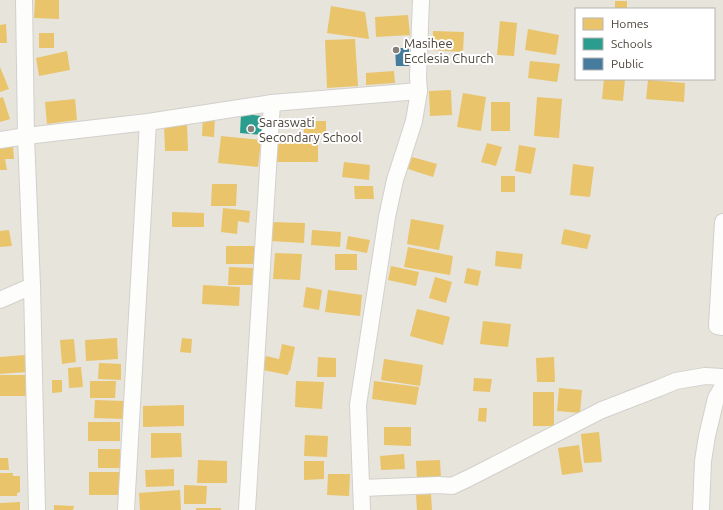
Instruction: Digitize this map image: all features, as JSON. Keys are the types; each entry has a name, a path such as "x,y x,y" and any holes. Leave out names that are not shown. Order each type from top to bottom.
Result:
{"street":[{"path":"24,0 26,136 32,286 37,510"},
{"path":"362,510 358,405 387,216 395,180 414,121 419,91 418,77 421,0"},
{"path":"0,140 148,122 272,103 419,91"},
{"path":"247,510 272,103"},
{"path":"126,510 148,122"},
{"path":"723,222 717,326 723,327"},
{"path":"0,300 32,286"},
{"path":"361,488 439,485 452,486 602,410 676,381 705,376 723,377"},
{"path":"701,510 703,461 707,436 716,398 723,386"}],"shaded area":[{"path":"0,0 723,0 723,510 0,510"}],"building: Homes":[{"path":"35,0 59,0 59,19 34,18"},
{"path":"615,1 627,1 627,8 615,8"},
{"path":"331,6 365,12 369,39 327,33"},
{"path":"408,15 410,35 376,37 375,17"},
{"path":"500,21 517,23 514,56 497,55"},
{"path":"6,24 7,43 0,43 0,25"},
{"path":"528,29 559,35 556,55 525,50"},
{"path":"433,31 464,32 463,52 432,50"},
{"path":"39,33 54,33 54,48 39,48"},
{"path":"355,39 358,86 327,88 325,40"},
{"path":"67,51 70,70 39,76 36,58"},
{"path":"530,61 560,64 557,82 528,78"},
{"path":"0,67 9,89 0,92"},
{"path":"394,71 395,83 366,85 366,73"},
{"path":"604,80 625,80 623,101 602,99"},
{"path":"648,80 685,83 684,102 646,99"},
{"path":"451,90 452,115 430,116 429,91"},
{"path":"463,93 486,97 481,131 457,127"},
{"path":"3,97 10,119 0,122 0,98"},
{"path":"537,97 562,99 559,138 534,136"},
{"path":"75,99 77,120 47,124 45,102"},
{"path":"491,102 510,102 510,131 491,131"},
{"path":"203,116 215,116 214,137 202,136"},
{"path":"304,121 326,121 326,136 304,136"},
{"path":"187,123 188,151 165,151 164,124"},
{"path":"221,136 261,140 258,167 218,163"},
{"path":"276,140 318,140 318,162 276,162"},
{"path":"487,143 502,147 496,166 481,162"},
{"path":"519,145 536,148 531,174 515,171"},
{"path":"13,146 14,159 5,159 7,170 0,170 0,148"},
{"path":"412,157 437,164 433,177 408,169"},
{"path":"344,162 370,165 369,180 342,177"},
{"path":"573,164 594,167 590,197 570,195"},
{"path":"501,176 515,176 515,192 501,192"},
{"path":"212,184 237,184 236,206 211,206"},
{"path":"354,186 373,186 374,199 355,199"},
{"path":"223,208 250,211 249,223 238,221 237,234 221,232"},
{"path":"172,212 204,213 204,227 172,227"},
{"path":"411,219 444,225 439,250 407,244"},
{"path":"271,222 305,223 304,243 270,241"},
{"path":"564,229 591,235 587,249 561,244"},
{"path":"9,230 12,246 0,247 0,231"},
{"path":"312,230 341,232 340,247 311,245"},
{"path":"348,236 370,240 367,253 346,249"},
{"path":"226,246 254,246 254,264 226,264"},
{"path":"408,247 453,256 450,275 404,267"},
{"path":"496,251 523,254 521,269 495,266"},
{"path":"275,253 302,254 300,280 273,279"},
{"path":"335,254 357,254 357,270 335,270"},
{"path":"391,266 419,272 416,286 388,280"},
{"path":"229,267 253,268 253,285 228,285"},
{"path":"467,268 481,271 478,286 464,283"},
{"path":"435,277 452,282 446,303 429,298"},
{"path":"203,285 240,287 239,306 202,304"},
{"path":"306,287 322,290 319,310 303,307"},
{"path":"328,290 362,295 360,316 325,312"},
{"path":"417,309 450,317 443,345 410,336"},
{"path":"483,321 511,324 508,347 480,344"},
{"path":"117,338 118,359 86,361 85,340"},
{"path":"182,338 192,339 191,353 180,352"},
{"path":"74,339 76,362 62,364 60,340"},
{"path":"282,344 295,347 288,375 263,370 266,356 279,359"},
{"path":"25,355 27,372 0,374 0,357"},
{"path":"318,357 336,358 336,377 317,377"},
{"path":"554,357 555,382 537,382 536,358"},
{"path":"384,359 423,365 420,386 381,380"},
{"path":"99,363 121,364 121,380 98,379"},
{"path":"81,367 83,387 69,388 68,368"},
{"path":"0,375 29,375 30,396 0,396"},
{"path":"474,378 492,379 490,392 473,391"},
{"path":"52,380 62,380 62,392 52,393"},
{"path":"90,381 116,381 115,398 90,398"},
{"path":"296,381 324,382 322,409 295,407"},
{"path":"374,381 419,387 416,405 372,399"},
{"path":"559,388 582,390 580,413 557,411"},
{"path":"533,392 554,392 554,426 533,426"},
{"path":"95,400 125,401 124,419 94,418"},
{"path":"184,405 184,426 143,427 143,406"},
{"path":"479,408 487,408 486,422 478,421"},
{"path":"88,422 120,422 120,441 88,441"},
{"path":"384,427 411,427 411,446 384,445"},
{"path":"599,432 602,462 584,463 581,434"},
{"path":"151,433 181,433 182,457 151,458"},
{"path":"305,435 328,436 327,457 304,456"},
{"path":"579,445 583,472 562,475 558,448"},
{"path":"98,449 120,449 120,468 98,468"},
{"path":"404,454 405,469 381,470 380,456"},
{"path":"0,458 8,458 9,470 0,470"},
{"path":"198,460 227,461 227,483 197,483"},
{"path":"440,460 441,479 417,480 416,461"},
{"path":"304,461 324,461 324,479 304,480"},
{"path":"174,469 174,486 146,487 145,470"},
{"path":"89,472 121,472 122,495 89,495"},
{"path":"0,473 13,473 13,476 20,476 20,492 17,493 17,496 0,496"},
{"path":"328,474 350,474 349,496 327,495"},
{"path":"184,485 207,486 206,504 184,504"},
{"path":"180,490 181,510 140,510 139,493"},
{"path":"431,494 432,510 417,510 416,495"},
{"path":"20,502 20,510 0,510 0,503"},
{"path":"54,505 74,506 73,510 54,510"},
{"path":"196,508 221,508 221,510 196,510"}],"building: Schools":[{"path":"241,114 263,116 262,135 240,133"}],"building: Public":[{"path":"395,48 409,48 409,66 396,66"}],"place":[{"name":"Masihee Ecclesia Church","path":"396,50"},
{"name":"Saraswati Secondary School","path":"251,129"}]}
